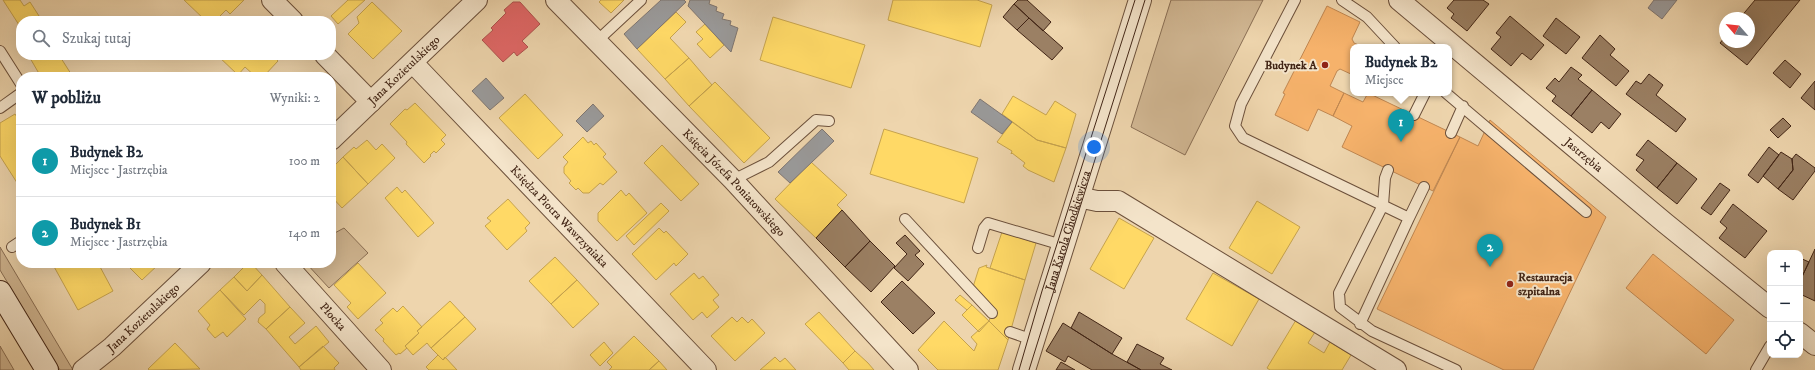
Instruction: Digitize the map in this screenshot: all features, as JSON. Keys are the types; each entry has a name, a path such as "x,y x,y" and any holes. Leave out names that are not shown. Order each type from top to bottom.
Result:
{"street":[{"path":"272,0 288,16"},
{"name":"Jana Kozietulskiego","path":"336,135 477,0"},
{"name":"Księcia Józefa Poniatowskiego","path":"556,0 734,180 908,370"},
{"name":"Jana Karola Chodkiewicza","path":"1024,370 1140,0"},
{"name":"Jastrzębia","path":"1399,0 1452,44"},
{"name":"Jastrzębia","path":"1452,44 1767,306"},
{"path":"330,60 371,102"},
{"name":"Księdza Piotra Wawrzyniaka","path":"413,63 706,370"},
{"path":"1078,197 1097,201 1118,200 1396,370"},
{"name":"Jana Kozietulskiego","path":"83,370 112,347 196,268"},
{"name":"Płocka","path":"289,268 381,370"},
{"path":"0,292 46,370"},
{"path":"1803,335 1815,345"}],"lane":[{"path":"597,41 641,0"},
{"path":"1295,0 1241,104 1234,126 1243,138 1409,218"},
{"path":"1342,0 1367,17 1393,44"},
{"path":"0,51 16,76"},
{"path":"1414,115 1424,96"},
{"path":"1450,96 1586,212"},
{"path":"0,108 16,97"},
{"path":"1451,133 1463,106"},
{"path":"734,180 769,162 816,120 829,121"},
{"path":"1388,170 1385,178 1383,205 1339,293 1340,307 1360,324 1372,331 1456,370"},
{"path":"1360,324 1424,187"},
{"path":"905,219 992,313"},
{"path":"978,248 984,228 988,223 1062,245"},
{"path":"12,247 16,244"},
{"path":"1010,332 1033,340"},
{"path":"1756,370 1767,351"}],"shaded area":[{"path":"1171,0 1263,0 1185,155 1131,127"},
{"path":"344,228 368,253 329,288 311,268 336,268 336,232"},
{"path":"0,247 73,370 60,370 0,270"},
{"path":"0,346 14,370 0,370"}],"building: Mieszkania":[{"path":"3,0 20,0 24,6 30,2 39,16 16,16 16,20"},
{"path":"184,0 244,0 230,14 226,10 220,16 201,16"},
{"path":"348,0 365,0 338,24 336,22 336,16 331,16"},
{"path":"601,0 624,0 611,13 599,2"},
{"path":"893,0 977,0 992,5 980,47 888,20"},
{"path":"372,2 402,31 373,59 348,34 359,23 357,17"},
{"path":"676,12 686,22 670,38 689,58 665,79 637,49"},
{"path":"773,17 865,45 851,88 760,60"},
{"path":"705,24 724,45 710,58 697,44 703,39 696,32"},
{"path":"689,58 712,85 689,106 665,79"},
{"path":"31,60 62,60 70,72 38,72"},
{"path":"222,60 278,61 268,72 250,72 245,67 241,72 235,72"},
{"path":"715,82 770,138 744,163 689,106"},
{"path":"525,94 563,135 538,159 499,118"},
{"path":"1013,96 1046,115 1055,101 1076,114 1066,148 1037,140 1002,114"},
{"path":"415,103 446,135 441,140 445,144 436,153 434,151 424,163 390,124 405,109 407,110"},
{"path":"15,114 16,116 16,181 0,156 0,123"},
{"path":"1012,122 1037,140 1066,148 1054,182 1028,170 1023,166 1025,163 1012,153 1011,154 1012,151 997,142"},
{"path":"884,129 978,158 964,203 870,174"},
{"path":"583,137 588,143 591,141 594,145 596,143 606,154 603,157 617,172 603,185 600,183 589,193 583,193 578,188 576,190 569,183 571,181 564,173 564,167 568,162 563,157"},
{"path":"367,140 376,150 382,144 395,158 368,184 343,157 354,147 356,149"},
{"path":"662,145 699,184 681,201 644,163"},
{"path":"343,157 368,184 342,208 336,201 336,164"},
{"path":"811,162 847,195 837,205 842,210 816,238 775,199"},
{"path":"397,187 402,193 405,190 434,223 418,237 385,198"},
{"path":"621,190 626,196 629,193 647,213 617,241 598,221 598,213"},
{"path":"508,199 530,223 525,228 527,231 507,250 485,226 491,221 487,218"},
{"path":"1257,201 1300,227 1272,274 1229,248"},
{"path":"661,203 669,211 634,245 626,236"},
{"path":"1119,218 1154,238 1124,289 1090,269"},
{"path":"659,228 664,233 666,231 688,254 676,266 674,263 656,280 632,254"},
{"path":"1002,232 1036,243 1025,280 990,268"},
{"path":"555,257 577,280 551,304 529,281"},
{"path":"358,263 386,293 358,319 347,307 351,303 334,285"},
{"path":"987,265 986,267 1025,280 1008,340 989,321 994,308 973,287 979,268"},
{"path":"55,268 101,268 113,291 78,310"},
{"path":"130,268 155,268 142,280"},
{"path":"243,268 256,268 262,275 247,291 234,277"},
{"path":"694,273 699,279 703,276 719,295 713,300 719,307 707,318 702,312 693,320 670,294"},
{"path":"1213,273 1259,299 1232,346 1186,319"},
{"path":"262,275 290,307 266,329 258,322 259,318 265,313 265,304 260,299 244,315 220,290 234,277 247,291"},
{"path":"577,280 599,304 573,328 551,304"},
{"path":"220,290 246,319 227,337 223,332 215,338 207,329 210,325 198,311"},
{"path":"960,295 972,305 967,310 955,300"},
{"path":"450,301 465,317 431,348 427,343 413,355 405,346 419,333 417,331"},
{"path":"972,305 989,321 979,332 962,315"},
{"path":"403,306 422,327 417,331 419,333 405,346 407,348 400,354 399,353 396,355 375,330 383,323 380,320 393,308 397,312"},
{"path":"290,307 305,323 289,337 295,344 316,326 329,342 299,367 266,329"},
{"path":"819,312 855,351 843,363 805,324"},
{"path":"465,317 476,329 443,360 431,348"},
{"path":"732,317 737,322 742,317 748,323 752,319 765,333 735,361 711,336"},
{"path":"1296,320 1315,332 1308,343 1324,353 1330,342 1351,355 1342,370 1270,370 1267,368"},
{"path":"944,321 974,351 977,344 971,337 989,321 1008,340 998,370 938,370 918,350"},
{"path":"634,336 659,361 649,370 609,370 612,367 607,362"},
{"path":"604,342 613,353 600,366 590,355"},
{"path":"175,343 200,369 148,369"},
{"path":"323,346 339,363 334,368 335,370 301,370 299,367"},
{"path":"855,351 874,370 849,370 843,363"},
{"path":"438,355 443,360 445,357 457,370 429,370 426,367"},
{"path":"775,357 780,362 785,358 796,370 760,370"},
{"path":"659,361 667,370 649,370"}],"building: Handel":[{"path":"513,2 520,2 540,24 522,41 528,47 517,56 514,52 503,62 482,40 493,30 491,28 506,13 504,10"}],"building: Zdrowie":[{"name":"Budynek A","path":"1327,6 1360,22 1352,39 1356,44 1350,44 1350,74 1340,69 1337,71 1330,86 1344,93 1333,116 1318,109 1308,131 1275,115 1285,94 1283,93"},
{"path":"1344,93 1363,102 1366,96 1374,96 1460,137 1433,191 1342,147 1352,126 1333,116"},
{"path":"1490,120 1606,217 1533,370 1504,370 1377,309 1460,137 1478,146"},
{"path":"1653,254 1734,320 1706,354 1626,288"}],"building: Przemysł":[{"path":"661,0 684,0 686,2 637,49 624,34"},
{"path":"690,0 710,0 709,4 717,7 716,11 724,14 722,19 731,21 730,25 738,28 731,52 688,6"},
{"path":"1654,0 1677,0 1662,19 1648,8"},
{"path":"486,78 504,98 490,110 472,91"},
{"path":"980,99 1012,122 1002,134 971,112"},
{"path":"593,104 604,116 587,132 576,121"},
{"path":"822,129 834,141 790,183 778,172"}],"building: Inne":[{"path":"1018,0 1027,0 1051,22 1043,31 1014,4"},
{"path":"1454,0 1483,0 1489,4 1467,31 1451,18 1454,14 1447,8"},
{"path":"1755,0 1800,0 1747,65 1726,48 1755,48 1755,12 1745,12"},
{"path":"1014,4 1029,18 1017,30 1003,17"},
{"path":"1510,16 1544,45 1531,60 1522,53 1511,66 1491,49 1501,37 1496,33"},
{"path":"1029,18 1063,48 1052,60 1017,30"},
{"path":"1556,18 1580,37 1566,54 1543,36"},
{"path":"1600,35 1615,49 1610,55 1629,71 1616,86 1582,58"},
{"path":"1785,60 1801,74 1790,88 1773,73"},
{"path":"1571,67 1582,75 1578,79 1592,90 1571,116 1552,101 1556,96 1546,88 1555,78 1559,82"},
{"path":"1649,74 1663,85 1656,95 1686,119 1676,132 1626,94 1636,81 1641,84"},
{"path":"1815,81 1815,110 1801,98"},
{"path":"1592,90 1621,114 1609,129 1601,122 1592,133 1571,116"},
{"path":"1783,118 1791,126 1778,138 1770,130"},
{"path":"1648,140 1677,163 1657,188 1636,170 1644,160 1636,155"},
{"path":"1769,147 1779,155 1758,183 1748,175"},
{"path":"1781,152 1792,159 1793,170 1778,189 1763,176"},
{"path":"1796,154 1815,168 1815,171 1793,200 1778,189 1793,170 1792,159"},
{"path":"1677,163 1697,179 1677,204 1657,188"},
{"path":"1720,183 1730,190 1711,215 1701,208"},
{"path":"1733,204 1767,231 1745,258 1719,238 1727,228 1720,222"},
{"path":"842,210 870,241 845,267 816,238"},
{"path":"905,235 920,251 915,255 924,264 908,281 894,268 907,254 896,243"},
{"path":"870,241 895,266 871,292 845,267"},
{"path":"1815,249 1815,301 1803,295 1803,275"},
{"path":"1803,259 1809,262 1803,275"},
{"path":"902,281 935,313 913,334 881,302"},
{"path":"1079,312 1122,338 1112,354 1071,328"},
{"path":"1063,323 1112,354 1141,370 1092,370 1068,356 1065,362 1046,351"},
{"path":"1137,344 1164,358 1160,364 1172,370 1141,370 1127,362"},
{"path":"1061,362 1075,370 1056,370"}],"tram line":[{"path":"1019,370 1042,291 1135,0"},
{"path":"1029,370 1145,0"}],"place":[{"name":"Budynek A","path":"1325,65"},
{"name":"Budynek B2","path":"1401,142"},
{"name":"Budynek B1","path":"1490,267"},
{"name":"Restauracja szpitalna","path":"1510,284"}]}
